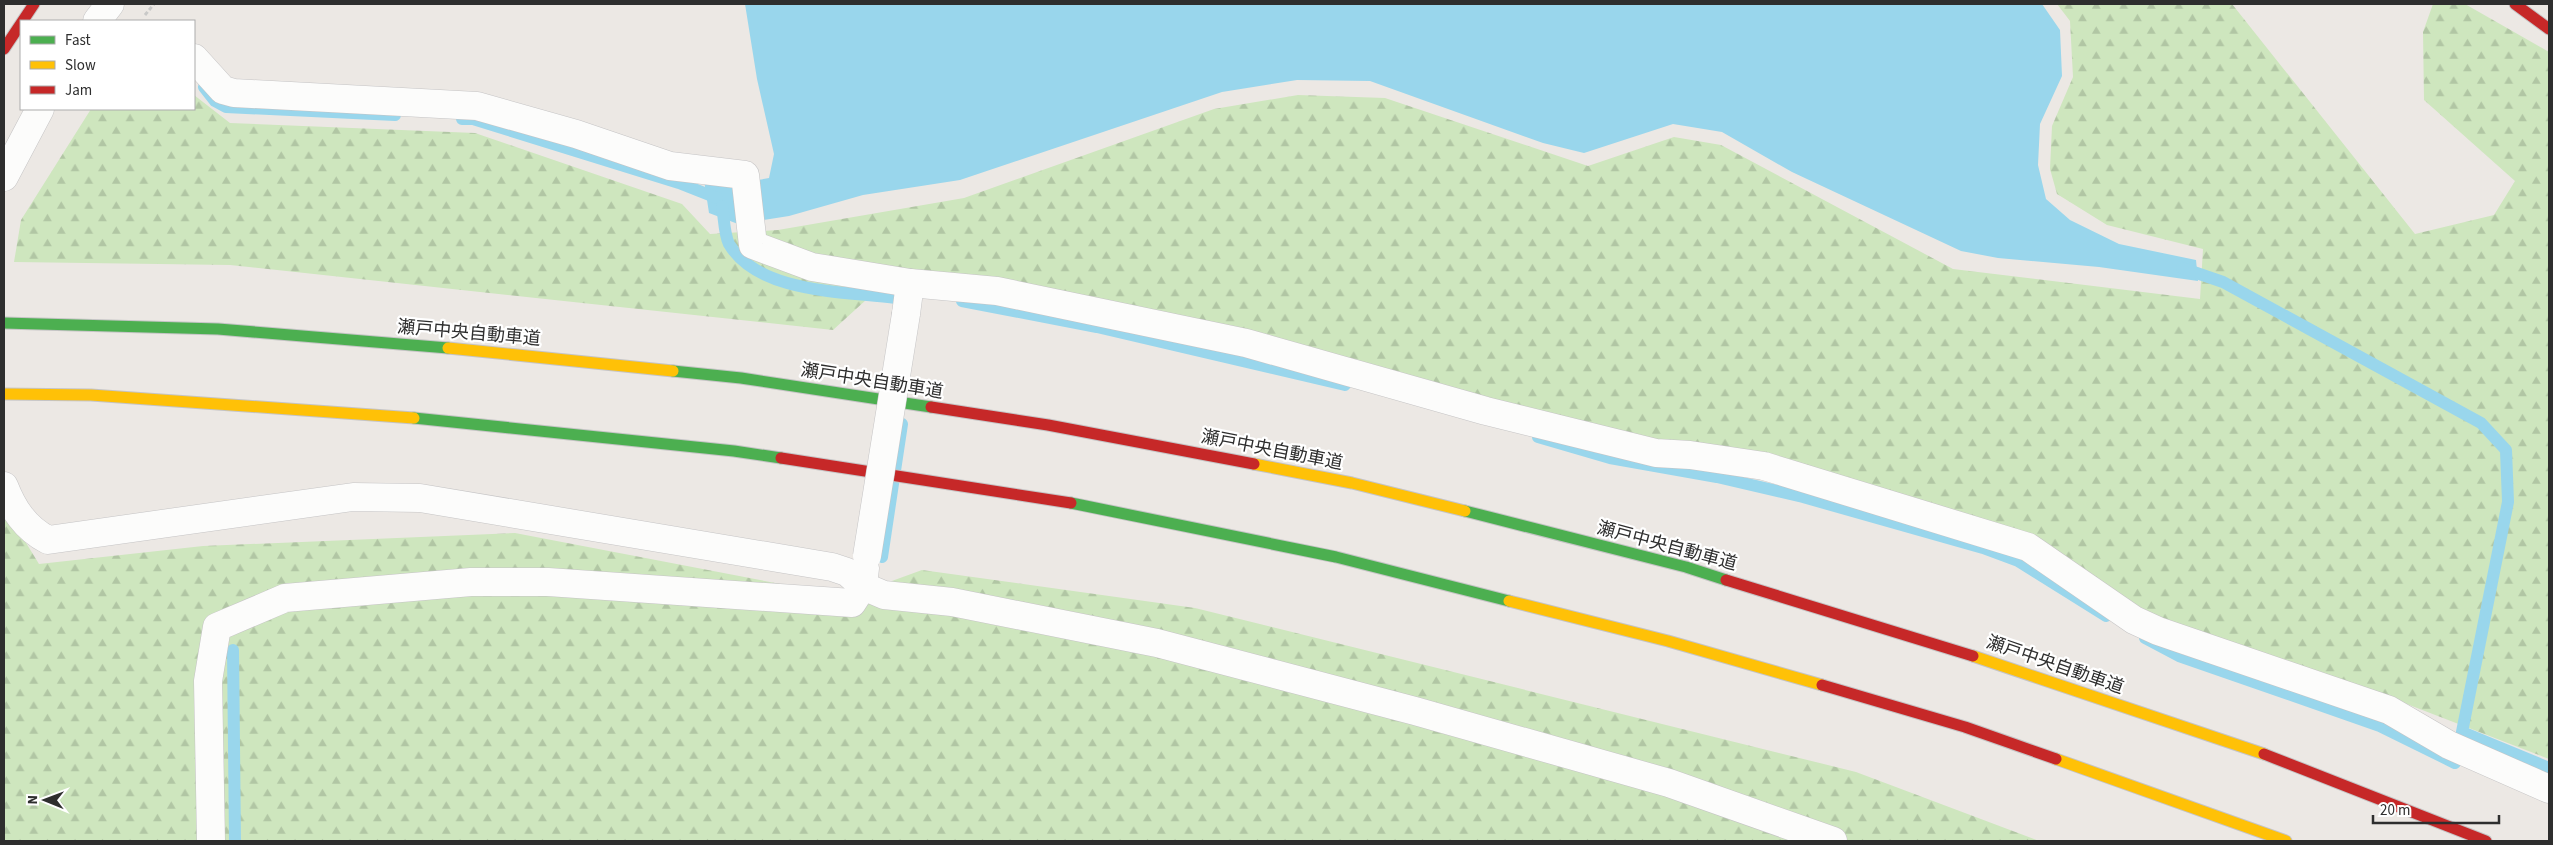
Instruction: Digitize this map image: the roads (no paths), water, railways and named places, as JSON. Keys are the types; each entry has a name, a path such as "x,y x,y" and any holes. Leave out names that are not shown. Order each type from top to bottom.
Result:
{"main road":[{"path":"23,20 34,4"},
{"path":"2514,4 2549,28"},
{"path":"4,49 20,25"},
{"name":"瀬戸中央自動車道","path":"4,323 95,324 218,329 438,347 741,378 1048,426 1352,484 1686,568 1982,659 2267,755 2486,841"},
{"path":"4,394 90,396 431,419 734,451 1048,498 1336,557 1668,641 1965,728 2286,841"}],"street":[{"path":"98,20 110,4"},
{"path":"195,59 223,90 234,93 477,106 576,134 670,166 745,175 753,246 812,267 910,283 997,291 1246,343 1486,410 1656,454 1690,455 1764,466 2004,538 2028,547 2134,620 2158,631 2388,710 2449,745 2549,789"},
{"path":"4,177 39,110"},
{"path":"211,841 208,681 217,627 285,598 481,582 548,582 852,603 863,586 866,556 910,283"},
{"path":"4,486 20,518 34,533 48,540 353,497 420,498 832,567 847,572 863,586 884,595 952,602 1158,643 1396,706 1669,782 1833,841"}],"water":[{"path":"745,4 2042,4 2060,30 2062,76 2040,124 2038,165 2046,199 2070,220 2119,244 2196,260 2198,281 2099,267 1998,258 1961,251 1792,172 1722,132 1673,124 1584,153 1543,143 1370,81 1297,80 1222,92 960,180 863,195 789,216 738,224 709,213 704,180 742,183 769,178 774,154 757,79"}],"waterway":[{"path":"204,87 215,101 226,107 395,115"},
{"path":"462,119 473,119 679,183 717,198"},
{"path":"722,206 729,244 743,260 760,273 804,287 896,298"},
{"path":"2182,268 2223,282 2481,423 2506,450 2508,502 2462,732 2549,768"},
{"path":"962,301 1097,327 1345,385"},
{"path":"882,557 902,424"},
{"path":"1538,437 1610,458 1717,477 1803,497 1983,548 2018,561 2106,616"},
{"path":"2145,638 2179,656 2380,726 2455,763"},
{"path":"233,650 235,841"}]}
